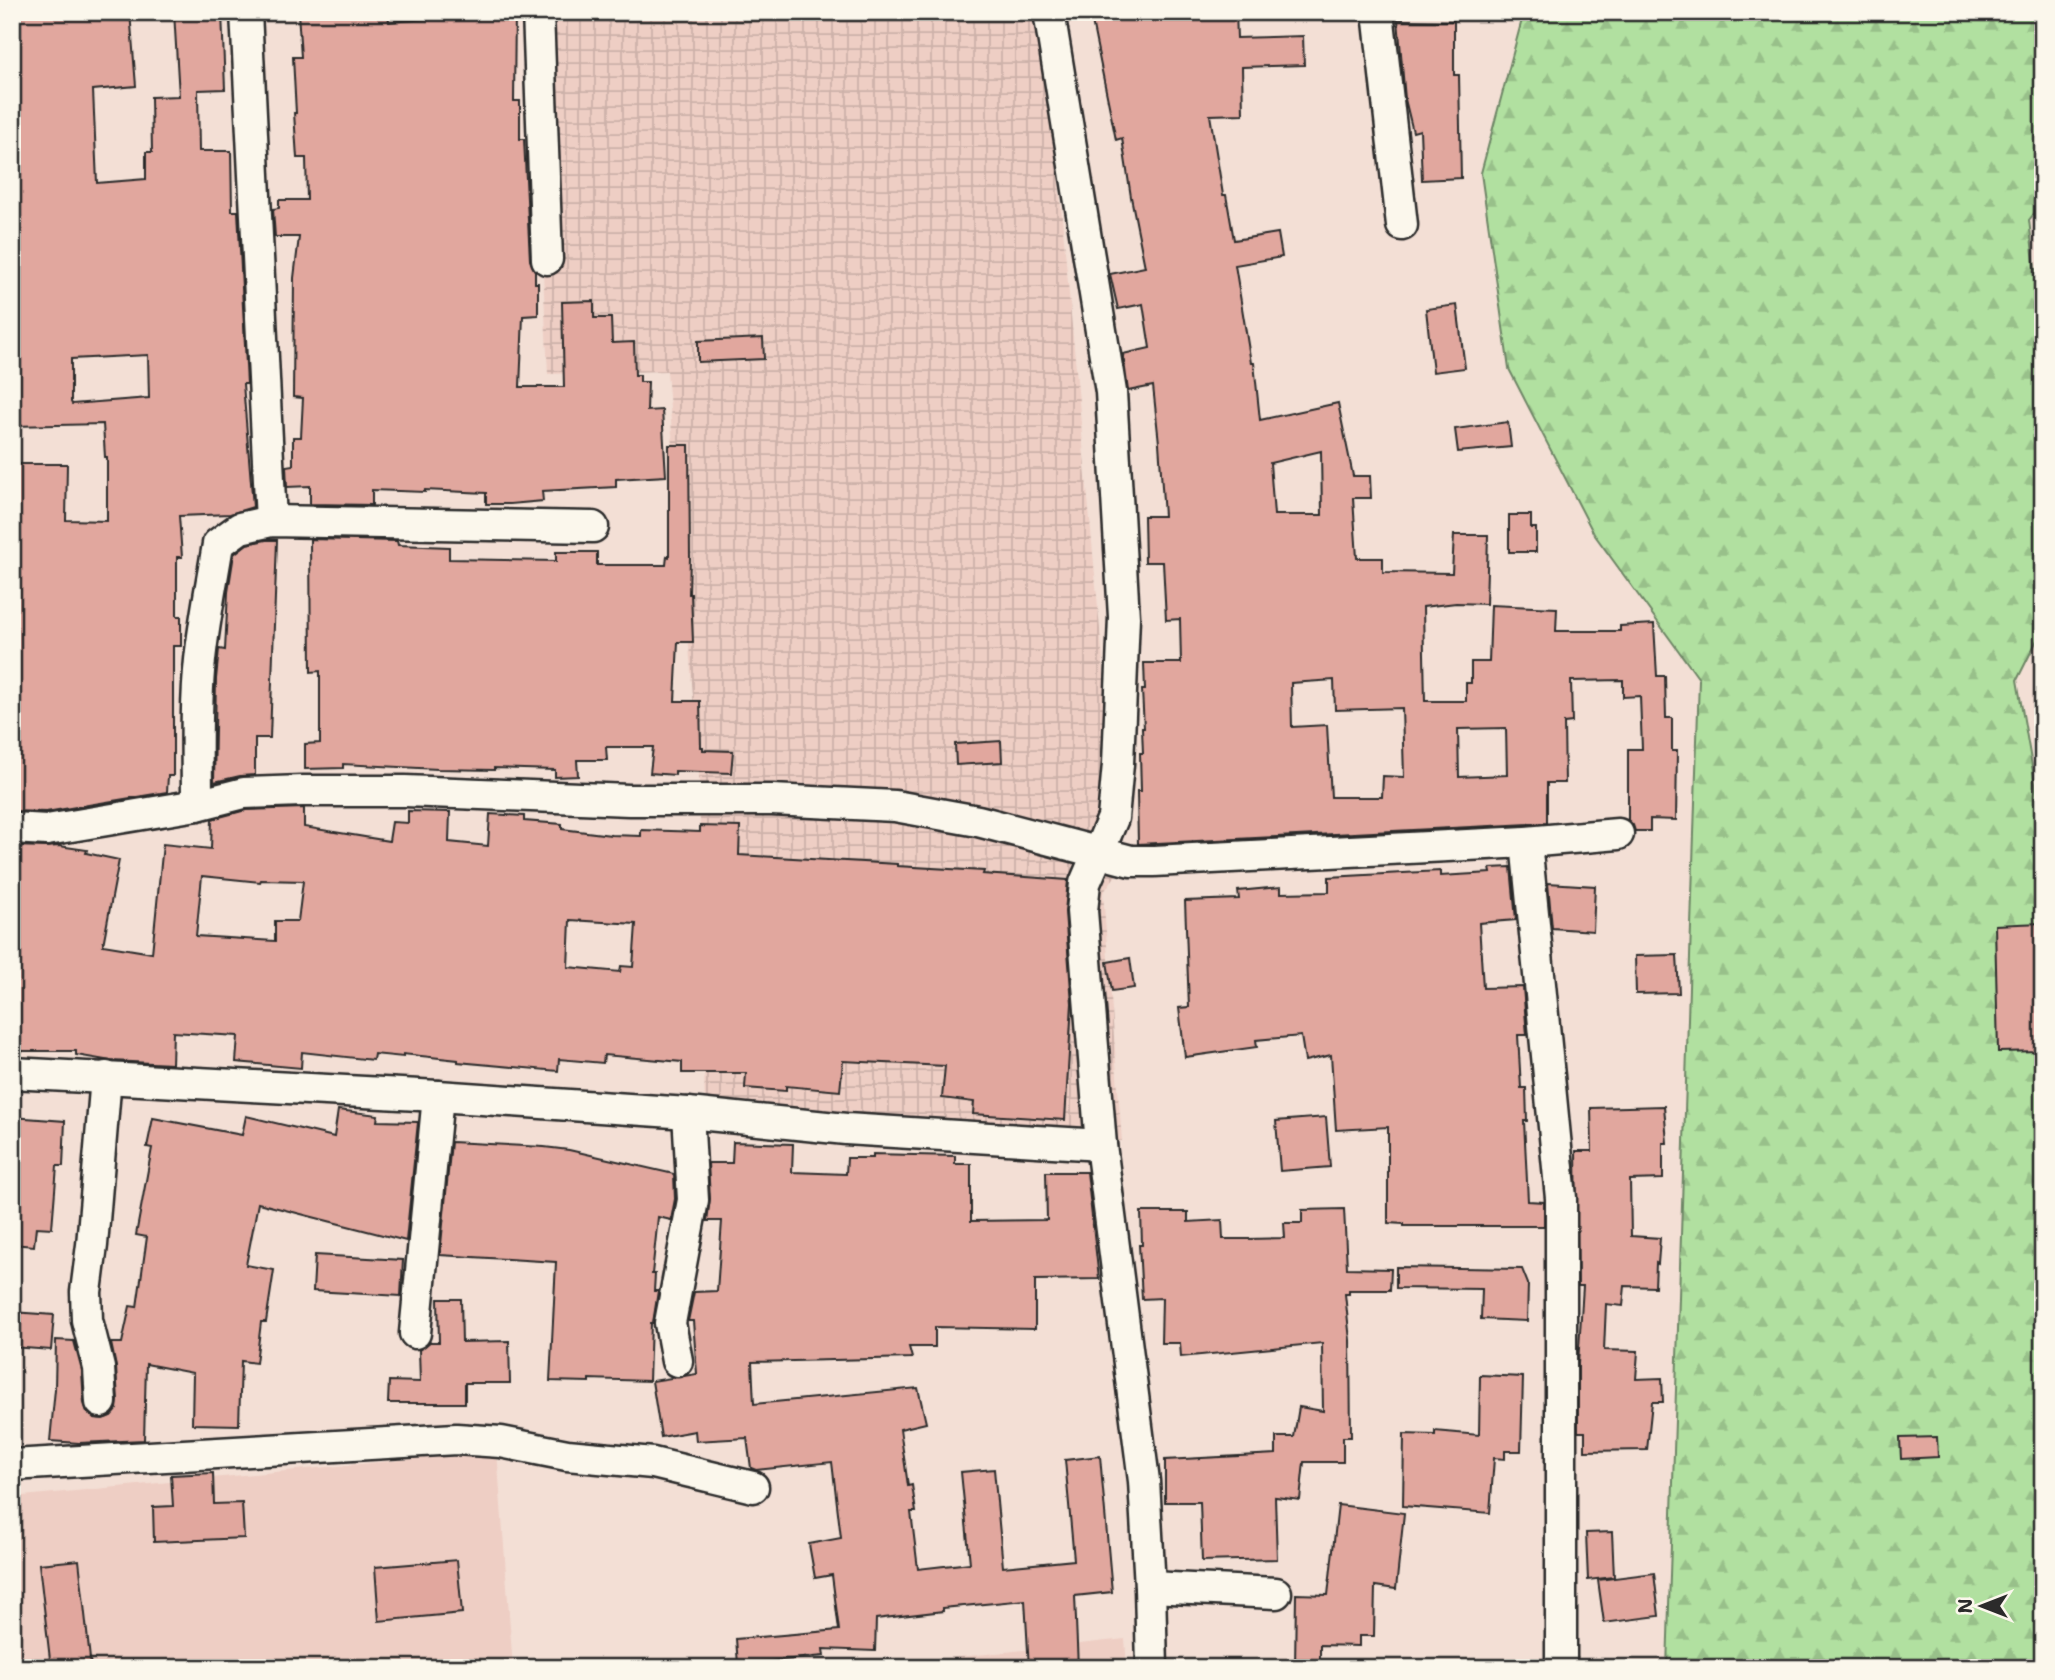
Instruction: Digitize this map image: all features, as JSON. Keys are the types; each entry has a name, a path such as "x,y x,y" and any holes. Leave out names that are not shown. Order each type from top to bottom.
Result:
{"street":[{"path":"246,12 271,521"},
{"path":"538,12 547,259"},
{"path":"1049,12 1111,392 1124,617 1113,818 1085,883 1082,911 1101,1145 1144,1481 1152,1668"},
{"path":"1378,12 1402,225"},
{"path":"197,805 200,662 218,544 240,528 271,521 593,527"},
{"path":"12,828 47,830 197,805 244,793 405,791 629,800 772,800 895,806 978,821 1131,861 1526,842 1618,834"},
{"path":"1526,842 1560,1198 1560,1668"},
{"path":"12,1073 439,1096 688,1113 846,1129 1101,1145"},
{"path":"101,1402 99,1368 86,1320 86,1292 95,1220 106,1077"},
{"path":"415,1333 439,1096"},
{"path":"677,1361 670,1323 693,1200 688,1113"},
{"path":"12,1465 456,1439 501,1442 567,1455 653,1463 752,1487"},
{"path":"1150,1587 1276,1593"}],"shaded area":[{"path":"530,12 1043,12 1122,867 1103,893 1122,1141 705,1115 699,771 667,371 548,374"},
{"path":"497,1451 513,1668 12,1668 12,1497"},
{"path":"1125,1639 1127,1668 859,1668"}],"green space":[{"path":"1524,12 2043,12 2043,202 2029,220 2043,336 2043,628 2017,680 2043,829 2043,1668 1667,1668 1699,679 1594,534 1509,369 1481,173"}],"building":[{"path":"12,12 130,12 136,86 93,90 97,183 146,179 146,152 152,152 151,97 179,96 174,12 222,12 225,89 198,90 199,151 231,151 232,211 238,211 247,384 243,384 253,507 230,514 179,516 182,557 177,557 177,616 181,616 181,646 173,646 173,776 168,776 167,792 46,812 12,811 12,464 67,464 66,520 107,521 107,457 103,424 12,426","holes":["148,355 149,398 72,404 71,359"]},
{"path":"298,12 388,12 389,22 428,19 428,12 515,12 514,101 520,101 520,139 524,139 530,260 535,271 535,283 538,283 538,315 523,316 520,387 564,387 562,302 594,301 594,318 611,318 612,343 634,342 635,375 640,375 640,382 648,382 647,411 662,410 666,476 616,479 616,487 542,491 543,501 510,504 486,504 486,493 372,490 372,505 310,504 310,486 287,487 286,466 293,465 293,437 301,437 303,398 293,397 294,278 299,237 275,237 273,209 279,208 279,200 307,200 306,158 297,158 294,113 293,57 301,57"},
{"path":"1090,12 1236,12 1237,38 1303,36 1304,65 1242,67 1243,114 1210,115 1223,195 1226,195 1234,240 1278,233 1282,257 1235,265 1251,363 1254,363 1260,420 1338,403 1353,476 1370,476 1371,498 1353,498 1357,558 1383,558 1383,572 1452,573 1454,535 1488,535 1486,604 1456,603 1423,607 1425,701 1466,701 1466,683 1471,683 1471,662 1489,662 1491,605 1557,608 1556,631 1620,631 1620,626 1654,624 1657,676 1665,676 1666,718 1672,718 1672,751 1677,751 1676,820 1650,819 1650,831 1635,831 1628,820 1628,749 1642,749 1640,696 1623,697 1623,680 1571,681 1572,722 1564,723 1565,783 1547,783 1547,823 1138,844 1137,791 1141,791 1144,663 1181,663 1180,619 1166,620 1163,562 1145,562 1144,516 1164,516 1159,443 1153,386 1128,391 1123,354 1150,348 1143,304 1118,309 1110,274 1145,267 1122,138 1116,140","holes":["1321,451 1322,515 1274,515 1270,463","1334,680 1335,710 1402,708 1404,777 1383,776 1382,797 1331,797 1327,725 1292,727 1291,683","1506,728 1507,775 1459,777 1458,729"]},
{"path":"1398,20 1454,21 1454,75 1459,75 1461,178 1422,180 1420,130 1413,132 1405,99"},
{"path":"1457,305 1465,368 1433,372 1426,309"},
{"path":"763,338 764,359 698,362 698,341"},
{"path":"1508,422 1511,447 1458,452 1455,429"},
{"path":"669,445 689,445 689,594 693,642 678,642 675,701 700,701 701,747 703,750 733,751 731,773 650,773 653,747 606,747 607,760 577,760 578,776 555,777 555,770 438,769 343,764 343,768 305,769 305,744 320,743 320,671 311,672 310,539 397,541 398,545 449,547 449,559 556,561 556,552 597,552 597,565 666,565 667,556 669,557"},
{"path":"1509,515 1531,515 1531,528 1536,528 1536,552 1509,552"},
{"path":"277,540 270,738 255,738 255,775 214,782 216,679 219,649 225,650 228,592 234,554 247,544"},
{"path":"1001,741 1002,762 956,765 955,744"},
{"path":"304,808 304,827 389,841 392,822 408,823 408,811 450,812 449,842 488,846 490,814 524,816 524,821 562,824 562,829 611,835 641,836 641,830 700,832 700,826 740,827 739,855 897,864 1068,880 1065,912 1072,1003 1065,1120 973,1114 974,1102 942,1098 945,1066 843,1061 840,1091 786,1086 786,1091 745,1088 746,1073 682,1073 682,1062 604,1055 603,1063 559,1059 558,1071 403,1054 403,1057 374,1054 373,1060 302,1052 301,1068 236,1062 238,1036 173,1032 172,1064 111,1061 76,1055 76,1051 12,1051 12,846 59,846 87,850 86,853 119,860 103,945 152,953 163,844 211,849 212,819 246,810","holes":["202,876 260,882 303,881 298,921 275,921 275,941 196,936","570,920 636,924 633,967 621,966 620,972 568,967"]},
{"path":"1511,867 1516,920 1479,923 1483,988 1523,987 1527,1035 1518,1035 1521,1088 1526,1088 1527,1121 1524,1121 1528,1201 1544,1202 1544,1226 1404,1226 1388,1223 1388,1127 1336,1130 1331,1055 1305,1061 1301,1036 1256,1040 1257,1047 1185,1057 1179,1008 1189,1007 1185,901 1239,899 1238,891 1281,887 1281,893 1329,892 1329,877 1440,871 1440,876 1491,873 1490,868"},
{"path":"1548,883 1595,886 1593,931 1552,928"},
{"path":"2042,923 2043,1051 1998,1052 1995,925"},
{"path":"1677,955 1679,993 1636,994 1635,956"},
{"path":"1130,958 1134,988 1112,991 1107,962"},
{"path":"1664,1106 1667,1143 1663,1143 1663,1179 1630,1180 1631,1236 1660,1238 1655,1287 1625,1286 1623,1306 1606,1304 1604,1350 1638,1351 1636,1379 1662,1378 1663,1402 1652,1402 1647,1450 1585,1451 1585,1432 1578,1432 1578,1364 1583,1286 1578,1286 1576,1151 1592,1151 1591,1108"},
{"path":"338,1110 378,1115 377,1121 418,1122 406,1241 258,1203 246,1265 274,1270 266,1322 261,1322 256,1363 241,1361 239,1425 192,1424 193,1373 146,1364 144,1440 79,1443 50,1441 56,1340 74,1341 82,1371 87,1412 94,1418 103,1419 111,1416 117,1409 116,1367 111,1343 122,1343 130,1306 137,1307 147,1237 136,1235 152,1148 147,1147 153,1118 242,1135 246,1116 334,1137"},
{"path":"12,1117 65,1121 63,1166 57,1166 52,1228 36,1227 34,1246 12,1244"},
{"path":"1326,1117 1330,1167 1280,1171 1276,1121"},
{"path":"451,1142 569,1150 674,1174 675,1199 671,1220 658,1217 652,1274 655,1274 654,1291 658,1291 651,1323 649,1381 550,1381 556,1262 440,1255"},
{"path":"733,1142 793,1144 792,1172 846,1174 847,1158 873,1158 873,1154 955,1156 955,1164 971,1164 971,1221 1047,1220 1046,1172 1087,1172 1099,1279 1035,1280 1035,1329 935,1327 935,1347 909,1347 912,1358 752,1362 754,1404 918,1388 926,1423 900,1429 908,1486 912,1485 916,1512 911,1512 918,1569 970,1563 961,1472 994,1469 1003,1567 1074,1560 1065,1460 1100,1456 1112,1592 1075,1596 1078,1668 1029,1668 1025,1600 943,1608 943,1611 876,1619 875,1651 823,1649 824,1656 738,1664 736,1639 839,1630 832,1575 815,1578 809,1544 841,1538 832,1462 756,1470 751,1468 747,1438 696,1441 695,1431 661,1437 652,1381 697,1374 693,1321 688,1321 694,1292 717,1291 722,1221 707,1221 710,1199 708,1163 732,1163"},
{"path":"1344,1209 1347,1268 1391,1269 1390,1290 1349,1290 1349,1294 1345,1294 1350,1340 1351,1437 1343,1437 1343,1462 1304,1462 1300,1500 1275,1497 1277,1559 1202,1561 1200,1502 1165,1502 1165,1460 1276,1454 1276,1437 1294,1437 1299,1407 1323,1411 1322,1343 1181,1357 1180,1343 1161,1343 1162,1298 1142,1299 1139,1245 1142,1245 1141,1212 1188,1212 1188,1222 1222,1220 1223,1239 1247,1239 1285,1238 1284,1223 1302,1223 1302,1210"},
{"path":"315,1255 403,1260 401,1296 313,1291"},
{"path":"1396,1267 1522,1269 1528,1284 1527,1321 1481,1319 1482,1289 1396,1288"},
{"path":"438,1299 461,1299 462,1342 509,1341 510,1383 465,1383 465,1403 388,1403 389,1381 420,1382 419,1350 430,1342 439,1342"},
{"path":"12,1312 54,1315 51,1350 12,1347"},
{"path":"1480,1375 1523,1377 1521,1451 1505,1451 1505,1459 1494,1458 1490,1513 1403,1506 1404,1434 1435,1435 1435,1431 1479,1435"},
{"path":"1937,1437 1938,1457 1901,1459 1900,1438"},
{"path":"213,1473 214,1504 242,1503 244,1538 154,1542 153,1507 173,1506 171,1475"},
{"path":"1338,1505 1404,1513 1396,1589 1375,1586 1374,1636 1359,1636 1359,1646 1320,1645 1320,1668 1295,1668 1296,1594 1328,1595"},
{"path":"1612,1532 1614,1577 1588,1580 1586,1533"},
{"path":"79,1560 91,1668 51,1668 39,1564"},
{"path":"457,1560 462,1613 379,1621 375,1567"},
{"path":"1654,1573 1659,1616 1604,1623 1598,1580"}]}
